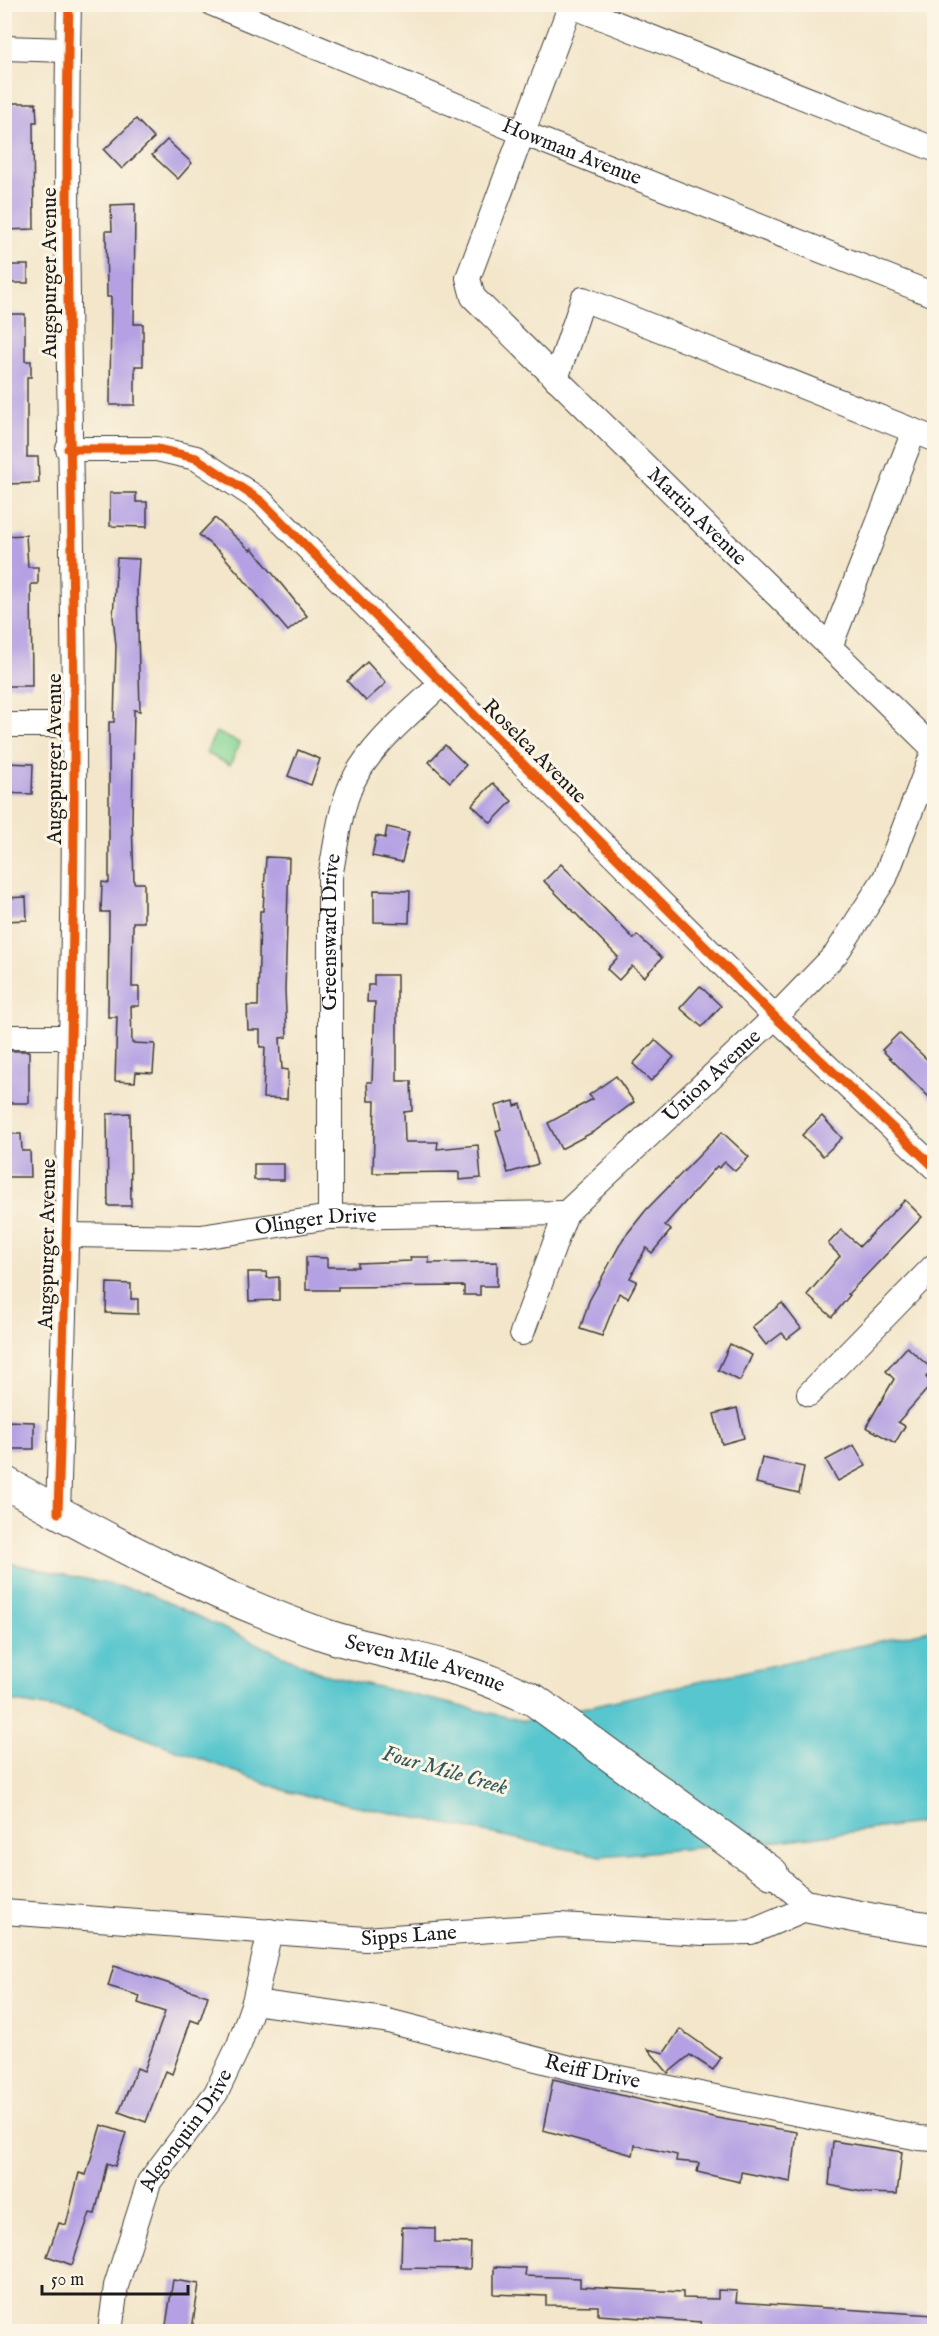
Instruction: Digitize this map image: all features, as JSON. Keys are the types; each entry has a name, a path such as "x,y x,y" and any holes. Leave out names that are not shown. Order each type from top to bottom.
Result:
{"main road":[{"name":"Seven Mile Avenue","path":"4,1482 58,1513 256,1610 328,1636 466,1672 534,1701 772,1873"},
{"path":"810,1907 934,1929"}],"street":[{"name":"Augspurger Avenue","path":"58,1513 67,1235 74,725 68,449 69,4"},
{"name":"Howman Avenue","path":"213,4 523,133 934,295"},
{"path":"523,133 569,5 934,149"},
{"path":"4,48 68,50"},
{"name":"Martin Avenue","path":"523,133 468,279 473,297 934,750"},
{"path":"556,379 583,299 924,435 830,647"},
{"name":"Roselea Avenue","path":"68,449 157,449 196,458 261,501 775,1017 934,1167"},
{"name":"Greensward Drive","path":"330,1217 330,877 339,826 352,783 382,742 441,684"},
{"path":"4,725 74,725"},
{"name":"Union Avenue","path":"522,1333 566,1213 775,1017 836,954 885,878 934,750"},
{"path":"4,1036 70,1036"},
{"name":"Olinger Drive","path":"67,1235 201,1237 330,1217 566,1213"},
{"path":"809,1394 934,1266"},
{"name":"Seven Mile Avenue","path":"772,1873 810,1907"},
{"name":"Sipps Lane","path":"4,1912 366,1939 560,1925 703,1933 751,1932 810,1907"},
{"name":"Algonquin Drive","path":"111,2331 116,2286 149,2182 216,2093 239,2045 254,2002 270,1931"},
{"name":"Reiff Drive","path":"254,2002 384,2020 575,2070 934,2139"}],"green space":[{"path":"216,732 240,743 230,765 206,753"}],"water":[{"name":"Four Mile Creek","path":"5,1562 145,1592 323,1674 524,1721 934,1629 934,1821 780,1841 601,1856 289,1792 75,1712 5,1700"}],"building":[{"path":"4,103 36,103 37,122 33,122 34,229 4,230 4,206 9,206"},
{"path":"136,119 154,138 122,169 104,150"},
{"path":"167,140 192,163 178,179 152,155"},
{"path":"135,204 134,324 143,324 143,366 135,366 135,405 110,405 111,297 107,297 106,231 112,231 111,205"},
{"path":"4,265 28,265 28,283 4,283"},
{"path":"4,314 25,314 25,361 31,361 31,377 27,377 27,457 38,457 39,483 4,484 4,408 8,408 8,376 4,376"},
{"path":"110,493 136,493 136,502 147,502 147,527 110,526"},
{"path":"215,518 250,550 252,548 307,616 288,631 221,553 199,535"},
{"path":"26,535 28,567 38,567 38,584 31,584 32,686 4,686 4,536"},
{"path":"117,558 139,559 137,589 140,711 134,710 132,819 134,883 144,883 144,922 133,922 132,987 139,987 139,1006 131,1006 132,1043 155,1044 153,1073 136,1072 135,1082 115,1081 117,1017 108,1017 109,912 101,912 102,882 109,883 109,722 114,722 116,646 113,616"},
{"path":"367,662 386,683 366,701 347,681"},
{"path":"445,745 466,765 450,782 429,762"},
{"path":"298,750 320,759 311,785 288,776"},
{"path":"4,763 33,764 32,794 4,793"},
{"path":"493,783 512,801 491,823 472,805"},
{"path":"387,827 409,832 402,862 372,856 376,836 385,838"},
{"path":"266,857 289,858 285,990 287,1037 280,1038 282,1069 288,1070 287,1099 263,1098 265,1047 260,1047 260,1030 248,1030 247,1006 258,1006 260,911 263,911"},
{"path":"561,864 634,939 637,935 662,958 644,977 632,966 619,980 607,969 618,957 544,881"},
{"path":"374,890 410,891 409,923 374,922"},
{"path":"26,897 27,920 4,921 4,898"},
{"path":"374,975 397,975 397,1081 411,1081 412,1111 404,1112 405,1142 438,1142 437,1149 478,1145 481,1178 459,1180 459,1172 373,1173 375,1101 368,1101 367,1082 372,1082 375,1002 367,1002 368,985 374,985"},
{"path":"700,986 721,1006 702,1027 680,1008"},
{"path":"899,1033 934,1066 934,1102 882,1050"},
{"path":"655,1040 674,1057 651,1081 633,1064"},
{"path":"4,1051 29,1051 29,1103 4,1103"},
{"path":"616,1076 634,1102 595,1131 561,1149 548,1123 593,1099 589,1095"},
{"path":"514,1101 515,1106 521,1104 538,1164 508,1173 496,1131 501,1129 495,1106"},
{"path":"130,1113 131,1206 108,1206 107,1114"},
{"path":"822,1116 842,1138 823,1156 802,1135"},
{"path":"722,1132 749,1157 735,1171 725,1162 719,1168 717,1166 665,1225 671,1230 652,1253 646,1248 630,1278 637,1281 628,1298 619,1293 602,1336 580,1329 589,1301 623,1239 646,1210"},
{"path":"4,1134 21,1134 22,1151 30,1151 31,1177 4,1177"},
{"path":"254,1164 284,1164 284,1180 254,1180"},
{"path":"905,1200 922,1217 848,1294 850,1295 832,1317 807,1295 840,1256 828,1244 841,1230 860,1246"},
{"path":"306,1257 327,1258 327,1267 358,1267 358,1263 411,1261 410,1257 429,1257 429,1263 497,1262 497,1286 480,1286 480,1295 464,1295 464,1286 338,1287 338,1290 306,1290"},
{"path":"248,1272 266,1272 267,1278 279,1277 279,1300 249,1301"},
{"path":"107,1283 131,1284 131,1299 138,1299 138,1314 106,1313"},
{"path":"782,1303 801,1328 787,1339 782,1333 766,1345 752,1327"},
{"path":"730,1344 752,1355 740,1381 718,1370"},
{"path":"907,1347 933,1370 926,1377 932,1384 898,1422 905,1426 895,1443 866,1427 894,1379 886,1371"},
{"path":"737,1408 744,1438 722,1444 714,1414"},
{"path":"4,1421 34,1422 34,1449 4,1449"},
{"path":"854,1445 866,1466 838,1481 826,1460"},
{"path":"762,1458 804,1467 799,1493 756,1483"},
{"path":"114,1966 208,1996 199,2023 191,2020 172,2074 166,2071 146,2122 119,2112 137,2068 144,2071 165,2012 138,2003 140,1996 108,1986"},
{"path":"680,2029 721,2058 713,2070 690,2055 668,2073 648,2049 664,2053"},
{"path":"553,2079 717,2118 797,2132 791,2182 741,2172 740,2182 697,2172 699,2163 676,2161 677,2155 635,2145 633,2155 543,2130"},
{"path":"101,2125 126,2133 115,2166 107,2163 95,2214 90,2213 72,2265 47,2256 59,2223 66,2225 79,2173 86,2175"},
{"path":"833,2141 902,2152 897,2194 867,2193 829,2185"},
{"path":"402,2227 435,2228 435,2242 471,2243 470,2269 401,2268"},
{"path":"494,2267 526,2268 525,2276 580,2278 580,2287 683,2292 683,2298 718,2299 718,2290 737,2291 736,2302 934,2315 934,2331 756,2330 700,2326 701,2322 598,2315 598,2306 546,2305 546,2296 494,2294"},
{"path":"173,2280 199,2284 192,2329 166,2325"}],"cycle path":[{"path":"58,1513 69,1118 74,823 67,185 69,4"},
{"path":"68,449 157,449 196,458 261,501 775,1017 934,1167"}]}
